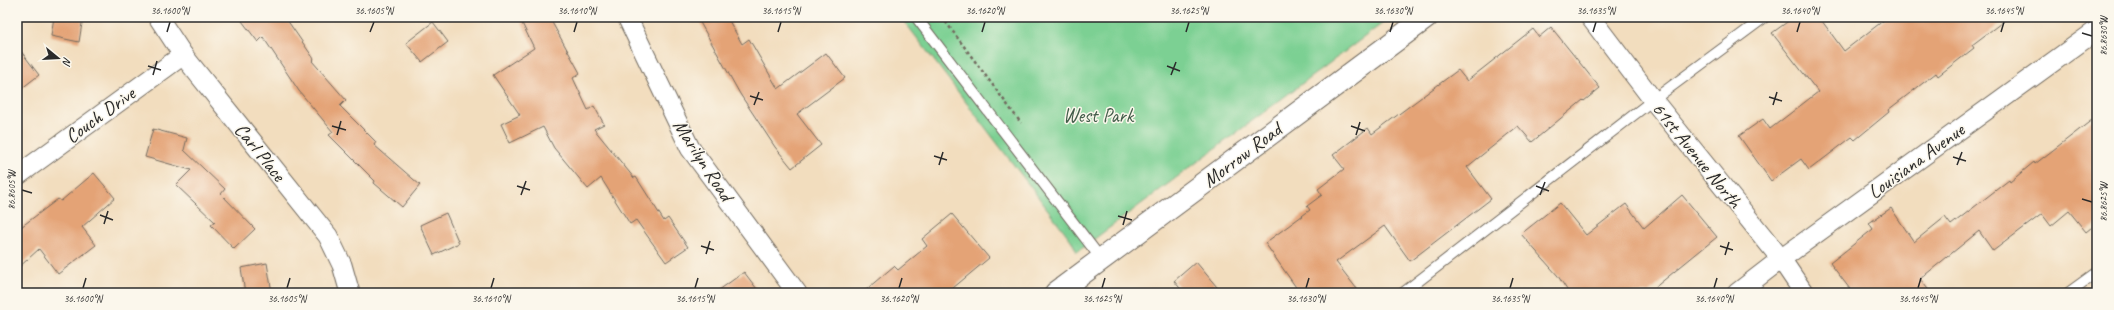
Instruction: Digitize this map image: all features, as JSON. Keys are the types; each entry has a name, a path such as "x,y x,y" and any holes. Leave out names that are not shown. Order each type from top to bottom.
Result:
{"street":[{"name":"Carl Place","path":"158,17 183,55 328,236 342,265 350,293"},
{"name":"Marilyn Road","path":"627,17 690,148 797,293"},
{"name":"Morrow Road","path":"1060,292 1427,17"},
{"name":"61st Avenue North","path":"1590,17 1653,100 1781,259 1804,293"},
{"name":"Louisiana Avenue","path":"1737,293 1781,259 2097,30"},
{"name":"Couch Drive","path":"17,176 183,55"}],"lane":[{"path":"916,17 1102,260"},
{"path":"1403,293 1653,100 1765,17"},
{"path":"2068,293 2097,272"}],"path":[{"path":"942,17 1022,125"}],"green space":[{"name":"West Park","path":"901,17 1391,17 1077,252 1071,240"}],"building":[{"path":"54,17 83,17 79,42 51,36"},
{"path":"239,17 285,17 314,59 312,61 346,100 340,106 376,142 374,145 420,185 402,207 374,183 375,181 329,135 333,132 299,91 263,37 258,42"},
{"path":"519,17 549,17 580,73 573,78 588,110 594,106 604,124 594,129 634,178 636,177 664,221 668,218 688,247 666,262 636,220 630,224 601,178 588,189 554,148 543,127 510,143 501,124 520,115 493,75 534,48"},
{"path":"697,17 727,17 742,44 749,39 778,89 826,53 845,78 797,114 821,145 792,168 775,147 740,94"},
{"path":"1794,17 1819,17 1844,51 1888,17 2009,17 1972,45 1974,48 1938,76 1936,73 1888,110 1889,112 1855,140 1852,137 1809,170 1801,159 1771,181 1739,136 1763,119 1770,129 1818,92 1772,33"},
{"path":"433,22 448,42 422,62 406,43"},
{"path":"1551,27 1600,88 1532,142 1518,126 1467,167 1491,199 1410,261 1385,226 1336,262 1360,293 1300,293 1265,243 1310,210 1307,206 1322,195 1318,189 1344,169 1333,155 1368,128 1372,134 1458,70 1467,81 1533,29 1539,37"},
{"path":"17,46 39,75 17,92"},
{"path":"2097,116 2097,223 2086,232 2069,211 2051,226 2042,214 1993,251 1979,231 1920,279 1931,293 1853,293 1830,263 1873,229 1869,223 1891,208 1914,242 1945,217 1951,225 2009,180 2010,182 2034,162 2035,164"},
{"path":"153,129 187,138 184,150 225,189 221,194 255,229 234,249 211,225 215,222 176,185 191,170 145,157"},
{"path":"94,173 115,198 82,227 96,245 58,274 39,249 17,269 17,230 58,199 61,201"},
{"path":"1682,195 1717,237 1648,293 1569,293 1558,276 1521,234 1560,203 1586,235 1626,204 1644,228"},
{"path":"446,213 459,243 434,255 420,225"},
{"path":"952,214 989,258 947,293 862,293 894,266 898,270 927,246 922,239"},
{"path":"1196,262 1222,293 1184,293 1174,281"},
{"path":"267,263 272,293 245,293 241,268"},
{"path":"744,272 760,293 715,293"}]}
